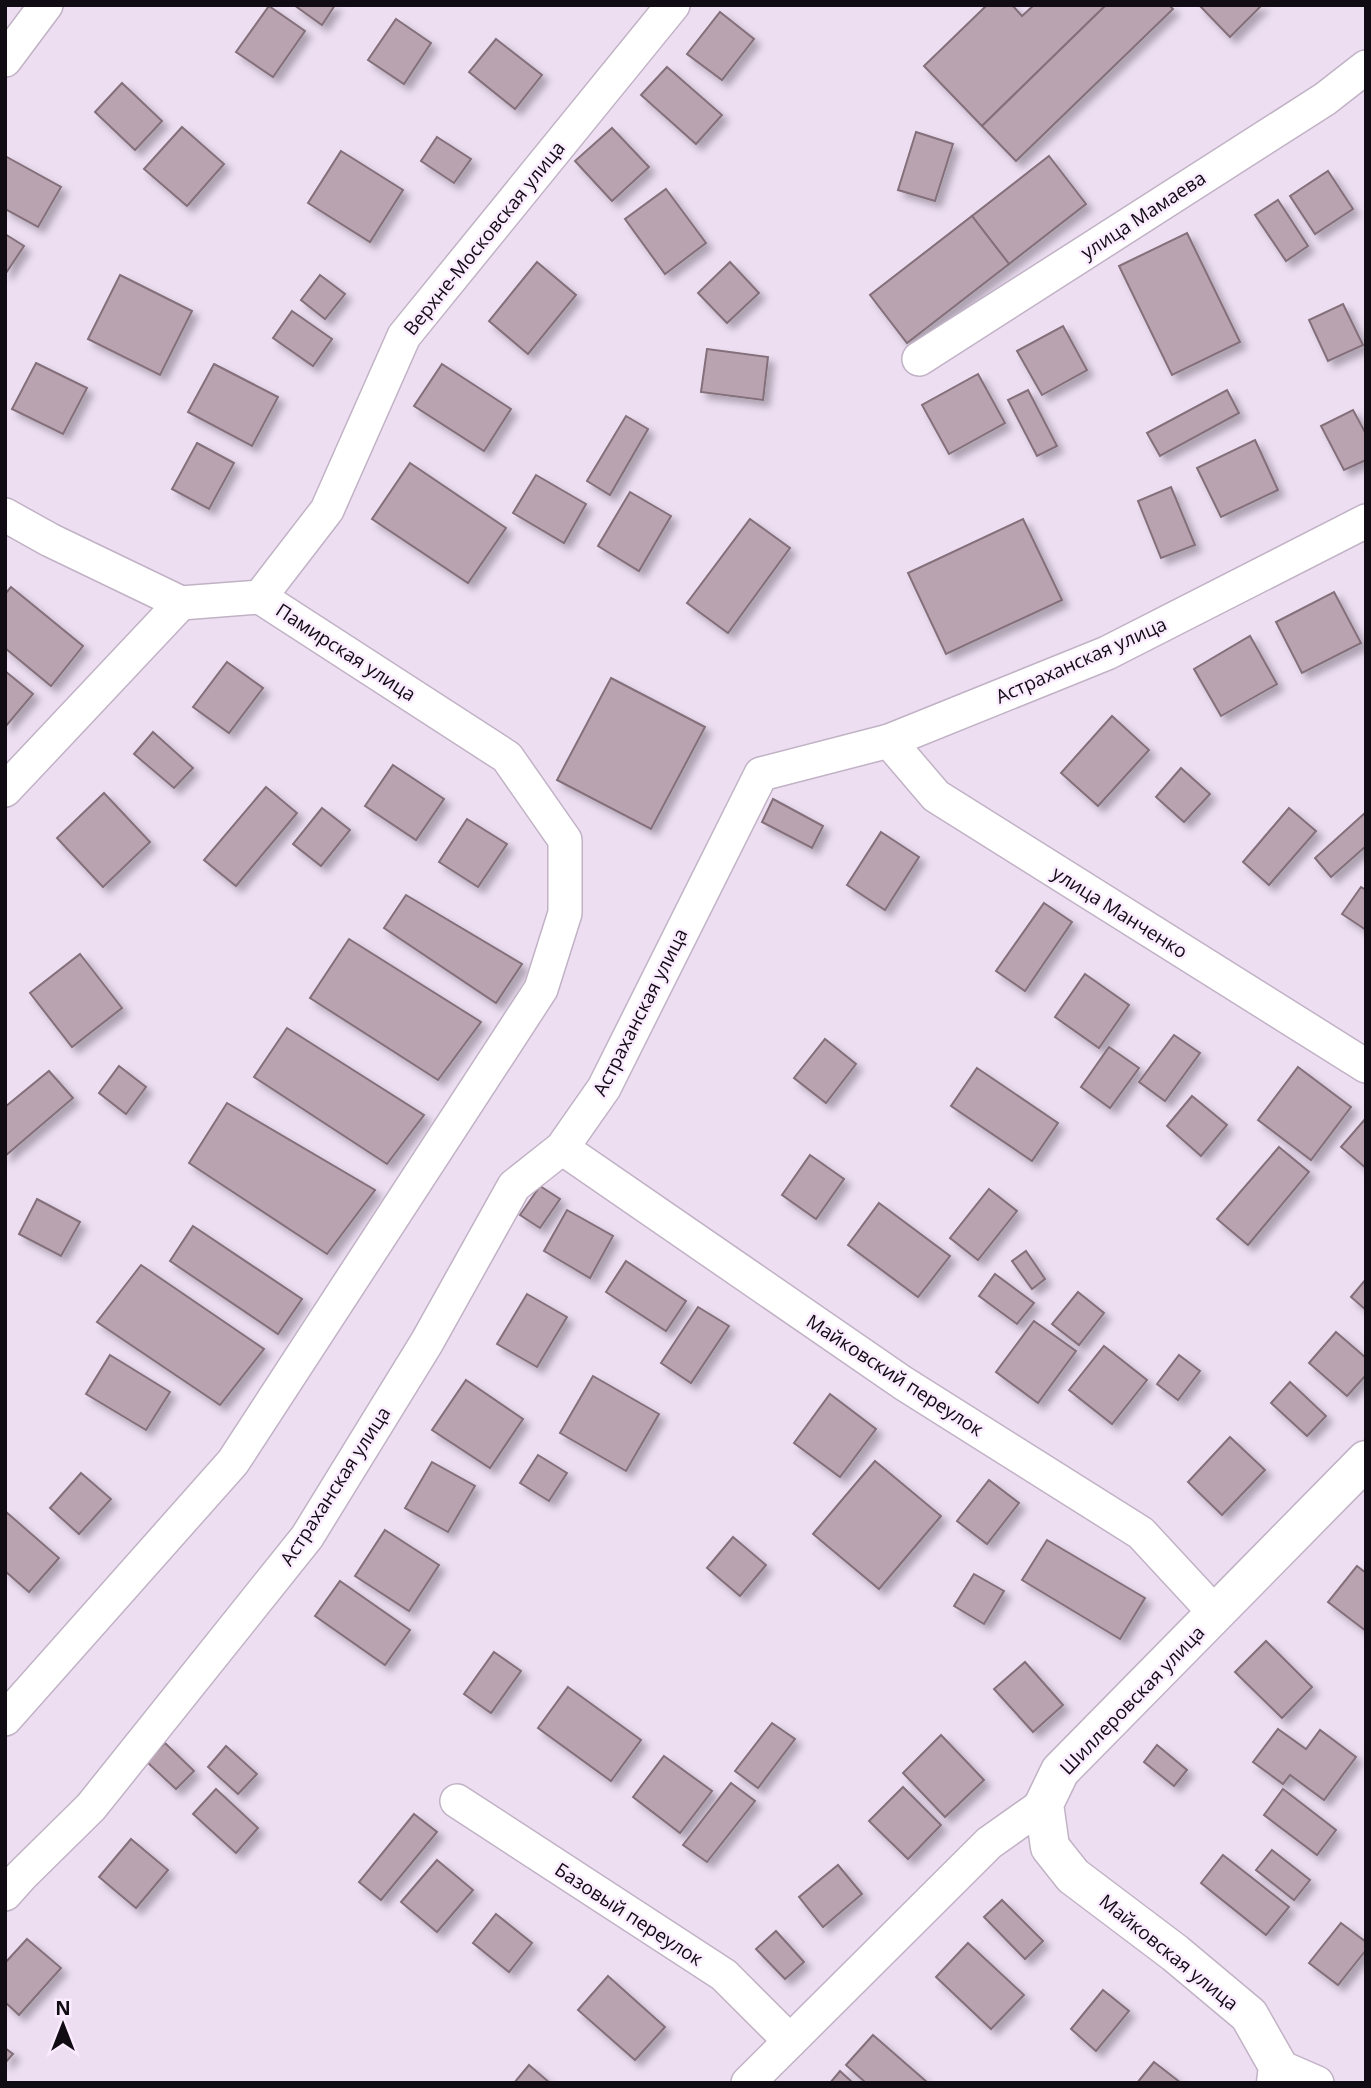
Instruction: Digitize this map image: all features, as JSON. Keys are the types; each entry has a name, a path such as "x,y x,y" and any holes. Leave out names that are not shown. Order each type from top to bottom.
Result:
{"street":[{"path":"5,60 46,5"},
{"name":"Верхне-Московская улица","path":"260,597 327,510 404,336 673,5"},
{"name":"улица Мамаева","path":"919,359 1325,99 1366,67"},
{"path":"5,514 50,540 181,603 5,790"},
{"name":"Астраханская улица","path":"11,1875 91,1807 306,1537 427,1342 514,1186 562,1148 604,1088 761,774 889,741 1107,653 1366,521"},
{"name":"Памирская улица","path":"5,1719 233,1462 541,989 565,914 565,840 508,757 260,597 181,603"},
{"name":"улица Манченко","path":"889,741 936,796 1366,1066"},
{"name":"Майковский переулок","path":"562,1148 902,1384 1142,1533 1216,1614"},
{"name":"Шиллеровская улица","path":"748,2083 989,1843 1044,1804 1060,1771 1366,1460"},
{"name":"Базовый переулок","path":"457,1801 724,1976 790,2041"},
{"name":"Майковская улица","path":"1044,1804 1050,1847 1073,1876 1175,1953 1249,2015 1277,2074 1317,2083"}],"building":[{"path":"294,5 335,5 322,25"},
{"path":"987,5 1012,5 1022,16 1034,5 1106,5 982,126 924,66"},
{"path":"1106,5 1169,5 1173,9 1016,161 982,126"},
{"path":"1199,5 1262,5 1230,37"},
{"path":"269,6 305,31 273,77 236,52"},
{"path":"720,12 754,39 722,80 687,54"},
{"path":"396,19 431,43 404,84 368,60"},
{"path":"496,39 542,75 515,109 469,72"},
{"path":"667,67 722,115 696,144 641,95"},
{"path":"122,83 162,121 135,150 95,112"},
{"path":"182,127 224,164 187,206 144,169"},
{"path":"612,128 649,167 612,201 575,161"},
{"path":"916,132 953,144 935,201 898,190"},
{"path":"437,137 471,159 454,183 421,161"},
{"path":"341,151 403,190 370,242 308,203"},
{"path":"5,156 61,187 38,227 5,209"},
{"path":"1049,156 1086,204 1009,264 972,216"},
{"path":"1328,171 1353,209 1315,234 1290,196"},
{"path":"666,189 706,243 665,274 625,219"},
{"path":"1278,200 1308,246 1286,261 1255,215"},
{"path":"972,216 1009,264 907,343 870,295"},
{"path":"1187,233 1240,342 1172,375 1119,266"},
{"path":"5,234 24,246 6,273 5,273"},
{"path":"537,262 576,295 528,354 489,321"},
{"path":"730,262 759,293 727,323 698,293"},
{"path":"120,275 192,311 160,375 88,339"},
{"path":"320,275 345,294 325,319 301,300"},
{"path":"1343,304 1363,345 1328,361 1309,320"},
{"path":"292,311 332,339 313,366 273,338"},
{"path":"1063,326 1087,370 1042,395 1017,351"},
{"path":"707,349 768,357 763,400 701,392"},
{"path":"36,363 87,388 63,434 12,409"},
{"path":"214,364 278,397 252,446 188,412"},
{"path":"442,364 511,409 484,451 414,406"},
{"path":"978,374 1005,423 949,454 922,405"},
{"path":"1028,390 1057,446 1037,456 1008,400"},
{"path":"1227,390 1239,413 1160,456 1147,433"},
{"path":"1353,410 1366,434 1366,460 1344,470 1321,426"},
{"path":"626,416 648,429 610,495 587,481"},
{"path":"1255,440 1278,490 1221,517 1197,468"},
{"path":"197,443 234,463 209,509 172,489"},
{"path":"410,463 506,528 468,583 372,519"},
{"path":"536,475 586,504 564,543 513,513"},
{"path":"1171,487 1195,545 1161,558 1138,501"},
{"path":"630,492 671,516 639,571 598,546"},
{"path":"750,519 790,548 728,633 687,603"},
{"path":"1023,519 1062,600 946,654 908,573"},
{"path":"11,587 83,646 51,686 5,648 5,594"},
{"path":"1334,592 1361,643 1302,673 1276,622"},
{"path":"1250,636 1277,684 1221,716 1194,669"},
{"path":"227,662 263,688 229,733 193,707"},
{"path":"5,671 33,694 6,726 5,725"},
{"path":"611,678 705,727 651,829 557,780"},
{"path":"1112,716 1149,750 1098,806 1061,773"},
{"path":"153,732 193,768 174,788 134,754"},
{"path":"393,765 444,799 416,840 365,806"},
{"path":"1181,768 1210,794 1184,822 1156,797"},
{"path":"266,787 297,813 236,886 204,860"},
{"path":"104,793 150,842 103,887 57,838"},
{"path":"773,799 823,826 812,848 762,822"},
{"path":"322,808 350,830 321,866 293,844"},
{"path":"1289,808 1316,831 1269,885 1243,862"},
{"path":"1366,812 1366,846 1331,877 1315,858"},
{"path":"467,819 507,844 478,887 439,862"},
{"path":"881,832 919,857 885,910 847,885"},
{"path":"1361,887 1366,890 1366,930 1342,914"},
{"path":"406,895 522,964 496,1003 384,928"},
{"path":"1044,903 1072,922 1025,991 996,971"},
{"path":"349,939 481,1022 438,1080 310,998"},
{"path":"80,954 122,1008 72,1047 30,993"},
{"path":"1085,974 1129,1005 1099,1048 1055,1017"},
{"path":"287,1028 424,1115 387,1164 254,1077"},
{"path":"1174,1035 1200,1053 1165,1101 1139,1082"},
{"path":"825,1039 856,1064 826,1103 794,1078"},
{"path":"1109,1047 1139,1068 1110,1108 1081,1087"},
{"path":"119,1066 146,1087 126,1114 99,1093"},
{"path":"1298,1067 1351,1107 1311,1160 1258,1120"},
{"path":"977,1068 1058,1123 1032,1161 951,1106"},
{"path":"49,1071 73,1098 5,1156 5,1107"},
{"path":"1192,1096 1227,1125 1201,1156 1167,1126"},
{"path":"227,1103 375,1190 327,1254 189,1163"},
{"path":"1366,1118 1366,1168 1341,1147"},
{"path":"1279,1147 1309,1172 1248,1245 1217,1219"},
{"path":"810,1155 844,1179 816,1219 782,1195"},
{"path":"540,1186 560,1199 540,1228 520,1215"},
{"path":"989,1189 1017,1211 978,1260 950,1238"},
{"path":"37,1199 80,1222 61,1256 19,1234"},
{"path":"879,1203 950,1256 918,1297 848,1245"},
{"path":"567,1210 613,1236 590,1278 544,1251"},
{"path":"193,1226 302,1299 278,1334 170,1261"},
{"path":"1026,1251 1045,1279 1032,1289 1012,1261"},
{"path":"626,1261 686,1301 666,1331 606,1292"},
{"path":"141,1265 264,1349 220,1405 97,1322"},
{"path":"995,1274 1034,1303 1017,1324 979,1296"},
{"path":"1366,1279 1366,1310 1351,1297"},
{"path":"1078,1292 1104,1313 1079,1345 1052,1324"},
{"path":"527,1294 567,1317 537,1367 497,1344"},
{"path":"698,1307 729,1326 691,1383 661,1363"},
{"path":"1034,1321 1076,1351 1038,1403 996,1372"},
{"path":"1336,1332 1366,1358 1366,1375 1347,1396 1309,1363"},
{"path":"1104,1346 1147,1380 1112,1424 1069,1390"},
{"path":"110,1355 170,1392 146,1430 86,1394"},
{"path":"1179,1355 1200,1371 1178,1400 1157,1384"},
{"path":"593,1376 659,1414 626,1471 560,1433"},
{"path":"466,1380 523,1419 490,1468 432,1430"},
{"path":"1290,1382 1326,1416 1307,1436 1271,1403"},
{"path":"830,1394 876,1429 840,1477 794,1443"},
{"path":"1230,1437 1265,1470 1222,1515 1188,1482"},
{"path":"538,1455 567,1473 549,1501 520,1483"},
{"path":"875,1461 941,1516 879,1589 813,1534"},
{"path":"432,1462 475,1486 448,1532 405,1508"},
{"path":"81,1473 111,1499 79,1534 50,1508"},
{"path":"989,1480 1019,1503 987,1544 957,1521"},
{"path":"5,1511 59,1558 29,1592 5,1571"},
{"path":"385,1530 439,1565 409,1611 355,1576"},
{"path":"733,1537 766,1565 740,1596 707,1568"},
{"path":"1047,1540 1145,1598 1120,1639 1022,1580"},
{"path":"1357,1566 1366,1573 1366,1631 1328,1602"},
{"path":"974,1574 1004,1591 984,1624 954,1606"},
{"path":"340,1581 410,1630 385,1665 315,1616"},
{"path":"1266,1641 1312,1687 1282,1718 1235,1672"},
{"path":"494,1652 521,1671 491,1713 464,1694"},
{"path":"1025,1662 1063,1705 1033,1732 994,1689"},
{"path":"568,1687 641,1740 611,1781 538,1728"},
{"path":"772,1723 795,1739 758,1788 735,1771"},
{"path":"1278,1729 1306,1749 1320,1730 1356,1757 1324,1800 1290,1775 1283,1784 1253,1762"},
{"path":"941,1735 984,1780 945,1817 903,1773"},
{"path":"165,1743 194,1771 176,1789 147,1762"},
{"path":"1157,1745 1187,1770 1174,1786 1144,1762"},
{"path":"226,1746 257,1774 238,1794 208,1767"},
{"path":"664,1756 712,1791 680,1833 633,1797"},
{"path":"731,1783 755,1801 707,1862 683,1845"},
{"path":"903,1787 941,1825 908,1859 869,1821"},
{"path":"216,1789 258,1828 236,1853 193,1814"},
{"path":"1283,1789 1336,1830 1317,1855 1264,1815"},
{"path":"414,1814 437,1832 381,1900 359,1882"},
{"path":"131,1839 168,1870 136,1908 99,1877"},
{"path":"1272,1850 1310,1880 1294,1900 1256,1870"},
{"path":"1223,1855 1289,1907 1266,1935 1201,1883"},
{"path":"437,1860 473,1890 437,1932 401,1902"},
{"path":"838,1865 862,1894 823,1927 799,1897"},
{"path":"1002,1900 1043,1941 1025,1959 984,1917"},
{"path":"496,1914 532,1943 509,1972 473,1943"},
{"path":"1341,1923 1366,1942 1366,1950 1338,1985 1309,1963"},
{"path":"776,1931 804,1962 785,1979 756,1949"},
{"path":"27,1939 61,1968 19,2015 5,2002 5,1963"},
{"path":"968,1943 1024,1995 991,2029 936,1977"},
{"path":"608,1976 665,2027 635,2060 578,2010"},
{"path":"1103,1990 1129,2011 1096,2051 1071,2029"},
{"path":"873,2035 928,2083 866,2083 846,2065"},
{"path":"5,2048 13,2054 5,2063"},
{"path":"1154,2062 1181,2083 1137,2083"},
{"path":"529,2065 550,2083 514,2083"},
{"path":"840,2071 853,2083 830,2083"}]}
